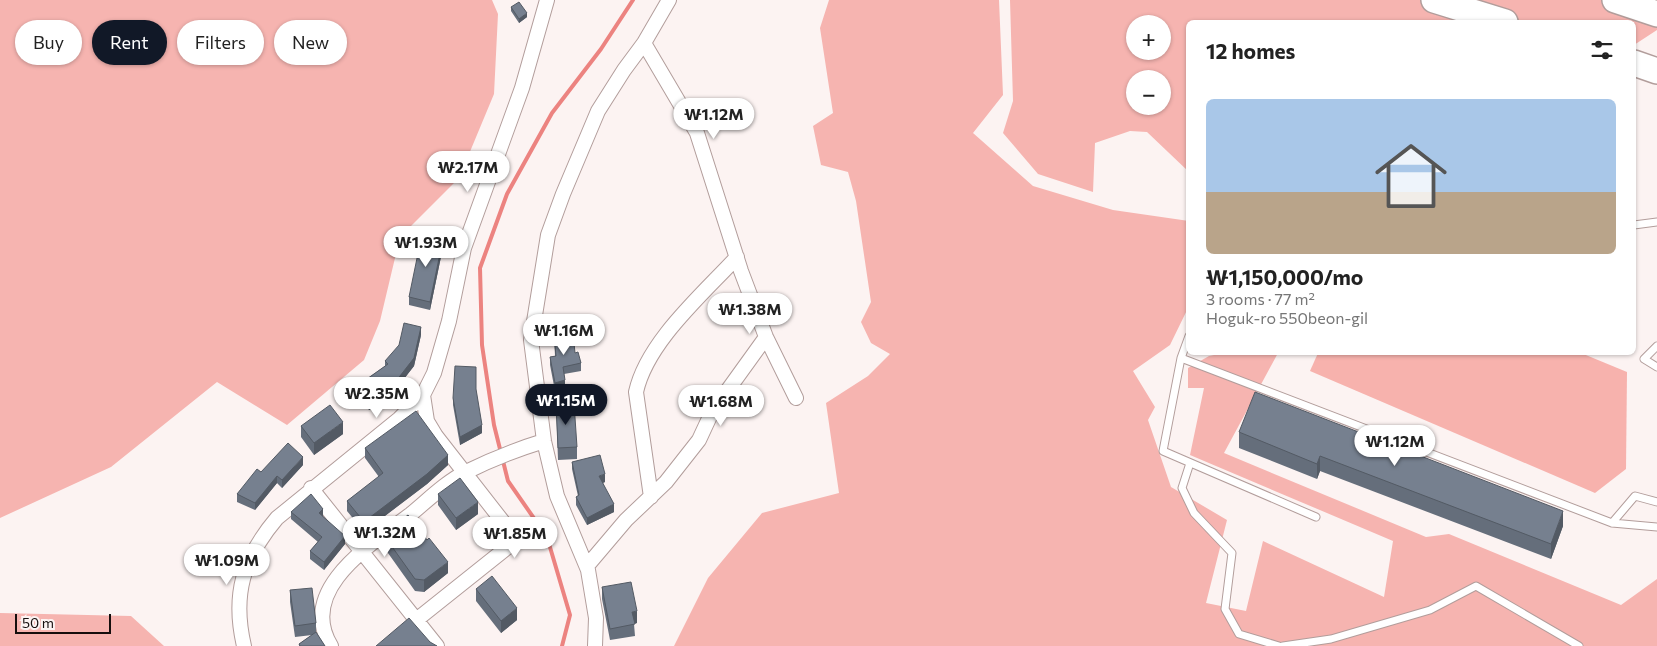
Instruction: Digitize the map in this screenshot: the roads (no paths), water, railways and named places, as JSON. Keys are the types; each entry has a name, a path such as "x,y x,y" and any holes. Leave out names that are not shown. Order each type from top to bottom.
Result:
{"highway":[{"path":"1434,0 1499,20"},
{"path":"1615,0 1657,14"},
{"path":"1636,63 1657,71"}],"street":[{"path":"244,646 239,618 240,596 242,574 251,554 277,518 311,488 399,419 423,395 434,373 449,321 464,248 522,88 547,0"},
{"path":"595,646 596,618 587,566 557,496 537,442 531,340 548,235 598,111 644,43 669,0"},
{"path":"644,43 697,132 736,257 766,337 796,398"},
{"path":"651,497 636,392 639,377 654,348 736,257"},
{"path":"587,566 626,520 651,497 699,440 712,412 766,337"},
{"path":"415,621 512,541 507,527 470,470 427,421 423,395"},
{"path":"331,646 323,628 324,602 340,572 362,552 470,470 537,442"},
{"path":"311,488 415,621 437,646"}],"lane":[{"path":"1636,225 1657,222"},
{"path":"1186,344 1181,358 1163,451 1316,517"},
{"path":"1657,346 1644,359 1657,367"},
{"path":"1181,358 1612,523 1657,528"},
{"path":"1190,462 1182,488 1194,513 1232,553 1225,609 1239,634 1279,646"},
{"path":"1612,523 1635,496 1657,502"},
{"path":"1283,646 1331,638 1430,610 1476,586 1579,646"}],"waterway":[{"path":"562,646 570,615 547,537 508,481 494,425 482,345 480,268 507,194 552,113 601,49 633,0"}]}
